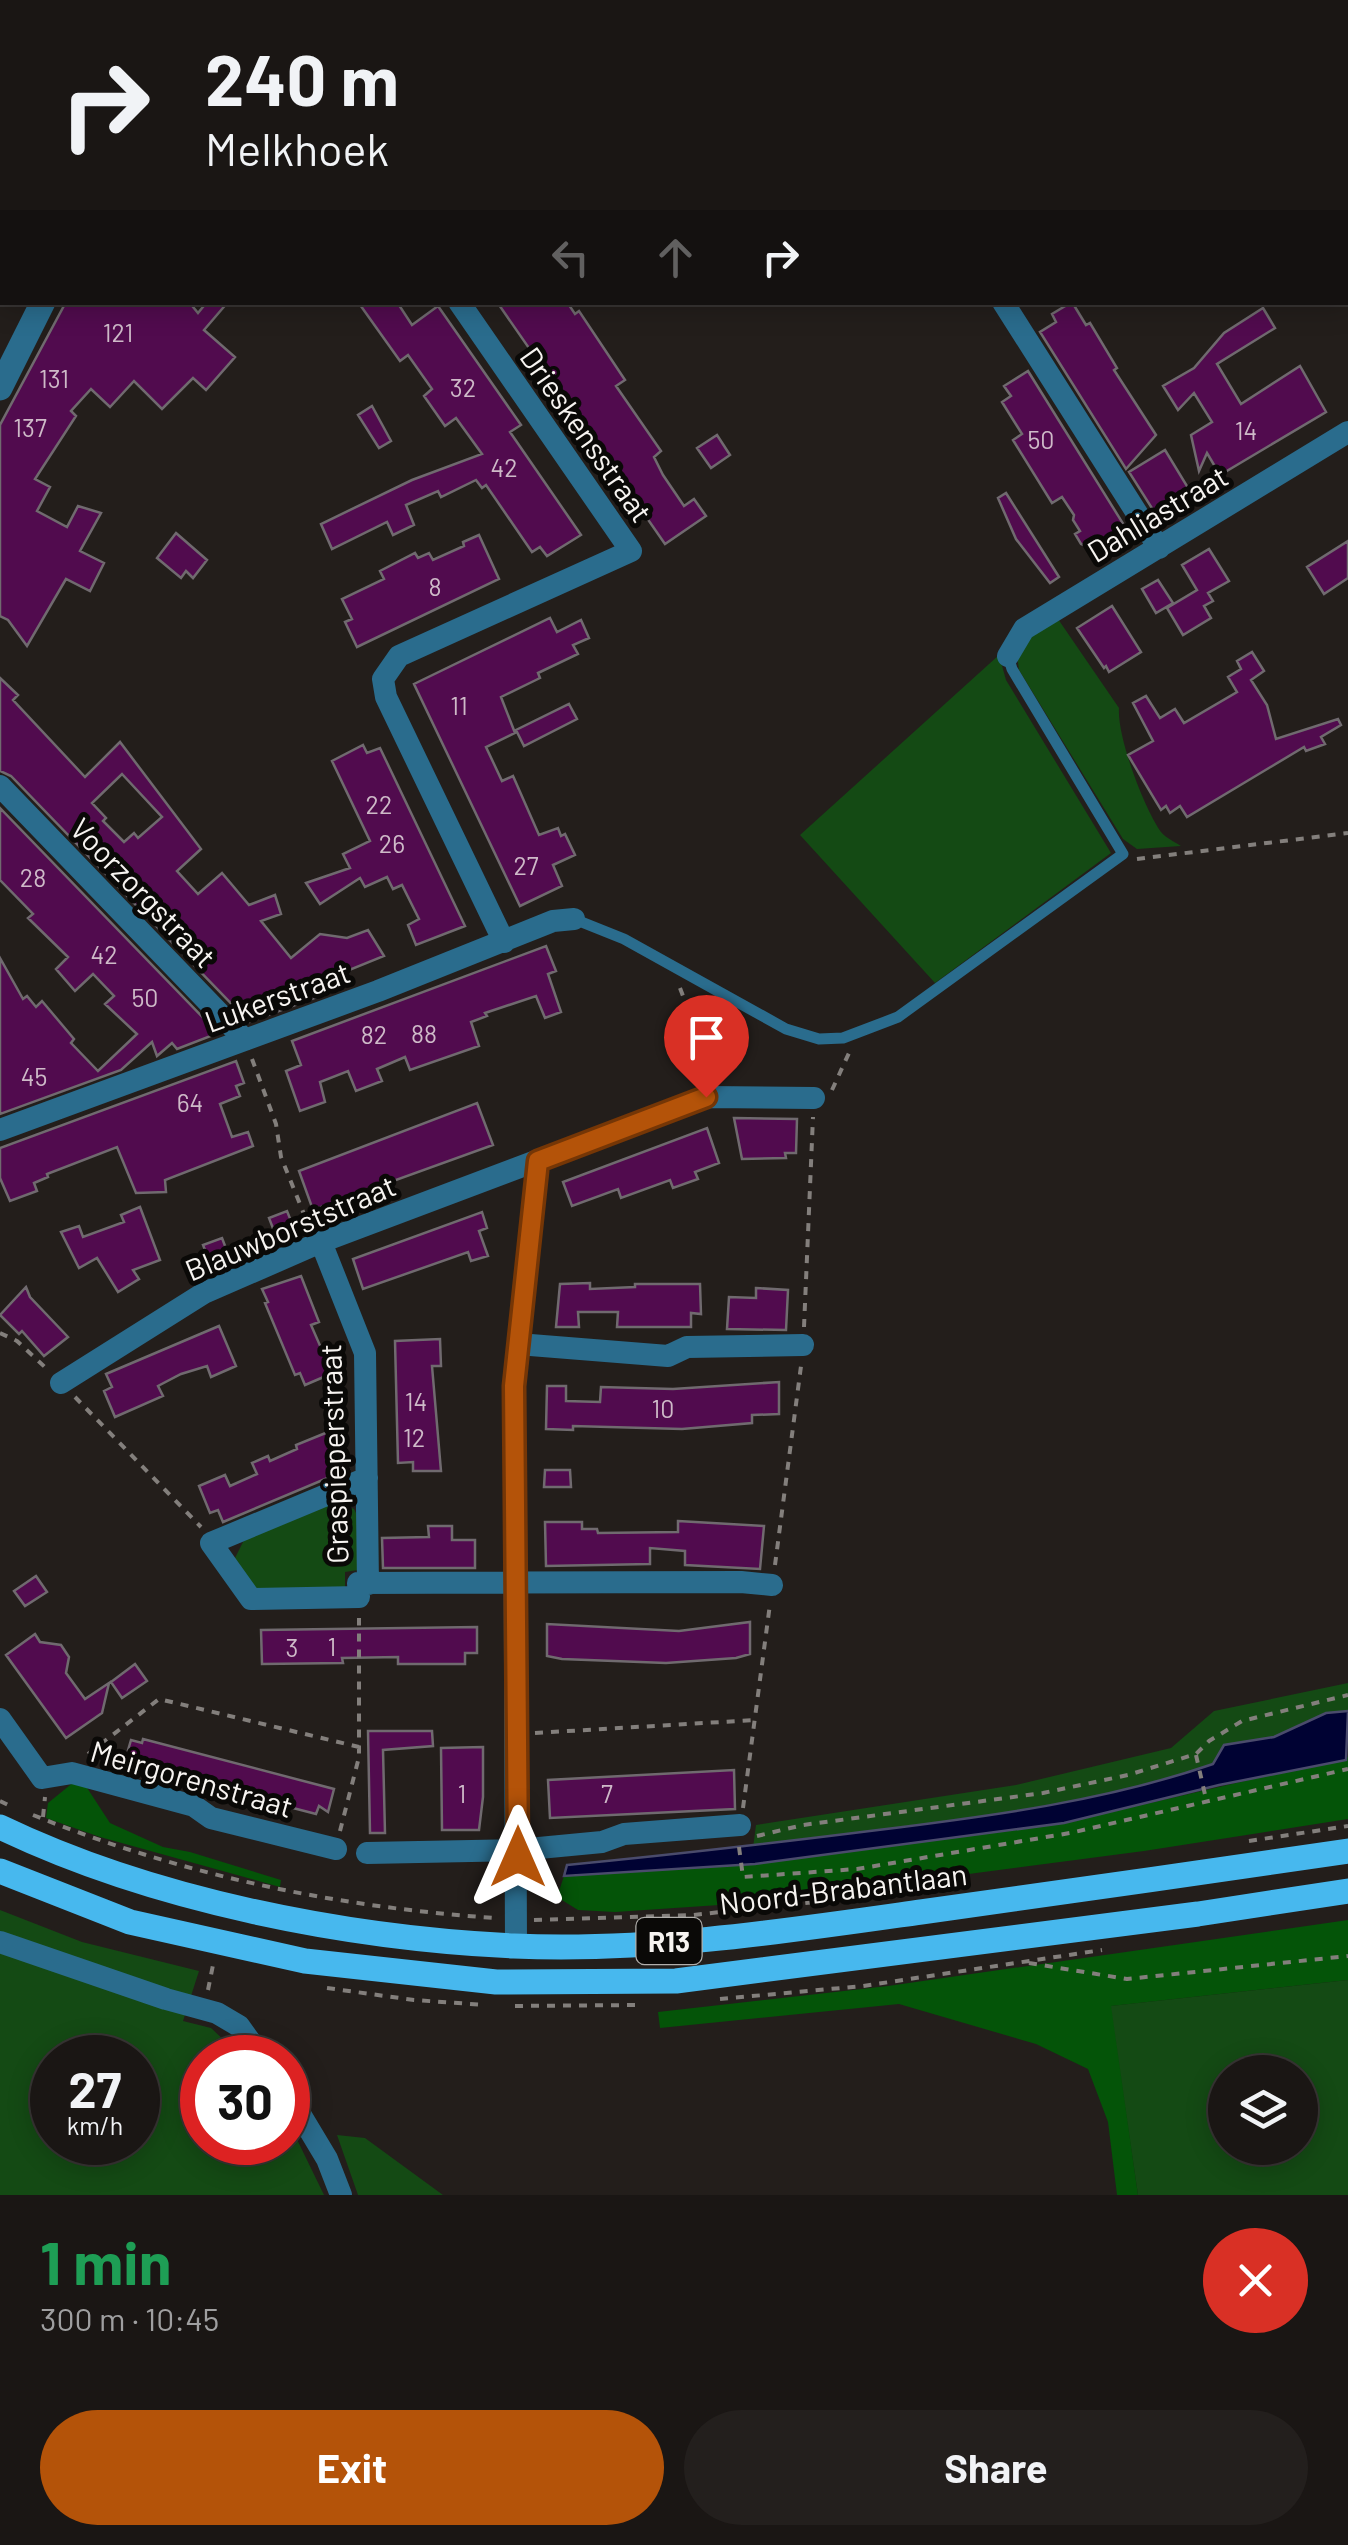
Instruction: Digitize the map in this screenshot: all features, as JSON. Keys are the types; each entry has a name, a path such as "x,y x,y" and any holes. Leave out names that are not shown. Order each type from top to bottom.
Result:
{"main road":[{"name":"Noord-Brabantlaan","path":"9,1818 45,1848 140,1880 301,1922 516,1946 598,1946 776,1932 1348,1850"},
{"name":"R13","path":"0,1870 130,1922 305,1961 496,1982 676,1981 1348,1891"}],"street":[{"path":"0,388 41,305"},
{"name":"Drieskensstraat","path":"461,305 631,551 399,656 383,679 386,696 504,942"},
{"path":"1006,305 1159,548"},
{"name":"Dahliastraat","path":"1008,656 1024,629 1348,432"},
{"name":"Voorzorgstraat","path":"0,786 245,1040"},
{"name":"Lukerstraat","path":"0,1130 553,921 574,919"},
{"name":"Blauwborststraat","path":"61,1383 204,1293 321,1242 706,1097 814,1098"},
{"path":"516,1946 514,1386 538,1161"},
{"name":"Graspieperstraat","path":"321,1242 365,1352 363,1590 516,1582 772,1585"},
{"path":"518,1344 668,1356 686,1347 804,1345"},
{"path":"363,1590 251,1598 210,1544 366,1478"},
{"name":"Meirgorenstraat","path":"0,1720 42,1778 72,1773 194,1806 210,1818 336,1849"},
{"path":"367,1853 518,1850 602,1842 624,1834 739,1833"},
{"path":"0,1942 218,2013 245,2035"},
{"path":"310,2131 327,2159 341,2195"}],"lane":[{"path":"574,919 624,939 786,1029 818,1039 854,1035 898,1018 1123,854 1008,656"}],"path":[{"path":"1123,854 1139,859 1348,832"},
{"path":"671,965 721,1097"},
{"path":"854,1035 853,1047 832,1090 824,1098 814,1098 804,1345 739,1833 744,1877 857,1868 1070,1833 1348,1769"},
{"path":"245,1040 276,1124 281,1157 310,1229 321,1242"},
{"path":"0,1333 17,1340 153,1475 204,1530 210,1544"},
{"path":"336,1849 359,1747 363,1590"},
{"path":"739,1833 1043,1793 1128,1775 1196,1754 1208,1741 1242,1721 1348,1695"},
{"path":"72,1773 91,1750 160,1699 359,1747"},
{"path":"517,1734 755,1720"},
{"path":"1196,1754 1206,1800"},
{"path":"0,1801 9,1818"},
{"path":"30,1814 163,1862 275,1890 414,1912 516,1919 693,1915 824,1901"},
{"path":"1242,1842 1348,1826"},
{"path":"1024,1962 1127,1979 1348,1956"},
{"path":"210,1980 213,1965"}],"green space":[{"path":"1058,619 1119,708 1127,754 1154,821 1163,834 1181,846 1137,849 1123,839 1019,670 1017,655 1022,639"},
{"path":"999,655 1006,680 1111,853 935,983 800,835"},
{"path":"334,1501 354,1509 357,1515 358,1570 345,1572 345,1590 258,1591 235,1558 244,1540"},
{"path":"1348,1683 1348,1711 1326,1713 1274,1737 1224,1745 1214,1764 1158,1781 1044,1807 753,1848 756,1825 1016,1785 1171,1748 1214,1711"},
{"path":"1348,1757 1348,1819 1144,1851 749,1903 615,1912 578,1910 557,1897 564,1876 755,1864 1064,1823"},
{"path":"80,1777 110,1823 163,1847 281,1880 280,1887 46,1818 48,1803"},
{"path":"0,1910 82,1942 199,1971 183,2021 211,2028 218,2035 180,2035 180,2165 309,2165 324,2195 0,2195"},
{"path":"1348,1920 1348,1980 1111,2006 1138,2195 1117,2195 1108,2122 1088,2069 1036,2044 899,2004 660,2028 658,2012 888,1986"},
{"path":"1348,1980 1348,2195 1138,2195 1110,2006"},
{"path":"337,2135 365,2138 443,2195 358,2195"}],"shaded area":[{"path":"1348,1711 1346,1760 1219,1785 1064,1823 755,1864 564,1876 567,1865 920,1825 1090,1797 1213,1764 1224,1745 1274,1737 1326,1713"}],"building":[{"path":"64,305 191,305 198,313 205,305 225,305 204,330 235,357 206,390 193,378 162,409 134,381 110,407 91,389 71,411 76,416 35,479 50,487 37,511 67,527 78,506 101,513 80,551 104,563 90,591 66,579 27,646 8,620 0,616 0,425"},
{"path":"360,305 399,305 412,325 438,306 521,425 510,432 581,535 547,556 540,547 532,552 486,485 482,488 476,480 441,497 438,491 406,505 414,525 393,535 387,522 332,549 321,524 412,480 482,454 456,418 445,426 424,396 432,389 408,355 400,361"},
{"path":"499,305 569,305 575,314 579,311 625,380 616,386 661,451 654,457 663,475 684,506 694,499 706,516 665,544"},
{"path":"1074,305 1086,325 1090,323 1117,368 1114,370 1156,435 1126,469 1040,332 1056,322 1052,314"},
{"path":"1263,308 1275,328 1217,364 1241,404 1300,366 1326,412 1220,475 1207,453 1199,471 1191,435 1212,422 1194,393 1178,410 1163,386 1194,368 1224,333"},
{"path":"1028,371 1127,530 1096,550 1081,544 1075,534 1080,531 1074,515 1062,497 1052,503 1013,440 1022,434 1002,402 1011,396 1004,386"},
{"path":"372,406 391,441 379,448 358,415"},
{"path":"717,435 730,455 711,468 697,448"},
{"path":"1165,450 1190,491 1155,513 1129,472"},
{"path":"1006,493 1059,577 1050,583 1016,539 998,498"},
{"path":"176,533 207,560 193,578 186,571 181,578 157,558"},
{"path":"479,535 499,579 357,647 345,622 352,619 342,599 384,579 380,571 415,553 418,558 429,553 433,560"},
{"path":"1348,541 1348,578 1324,594 1307,567"},
{"path":"1209,549 1229,581 1208,593 1213,601 1204,606 1211,618 1183,635 1167,608 1197,590 1182,565"},
{"path":"1158,580 1173,603 1156,613 1142,589"},
{"path":"1112,606 1141,652 1109,672 1077,628"},
{"path":"550,618 557,632 581,620 589,638 573,645 578,654 501,697 515,733 486,747 502,781 513,776 539,835 558,828 575,855 553,865 562,886 520,906 414,684"},
{"path":"1252,652 1264,671 1251,680 1267,705 1276,739 1338,719 1341,725 1321,737 1325,744 1306,751 1304,747 1187,817 1180,806 1170,813 1166,806 1161,810 1128,755 1153,741 1133,703 1146,696 1160,718 1175,709 1184,723 1237,692 1228,677 1241,669 1237,661"},
{"path":"0,678 18,695 13,700 85,777 120,742 201,849 177,871 198,894 222,873 249,905 275,895 281,914 261,921 291,958 320,934 347,938 368,930 384,956 312,985 320,996 249,1022 11,776 0,771","holes":["122,774 162,817 138,838 134,833 124,842 92,803"]},
{"path":"569,704 577,719 524,746 516,730"},
{"path":"363,745 367,753 380,748 465,926 416,945 408,925 419,919 402,885 393,889 387,877 365,887 360,878 320,904 306,883 350,868 343,854 370,841 332,761"},
{"path":"0,808 216,1034 177,1049 172,1043 157,1056 152,1042 121,1070 0,1114 0,958 23,999 27,996 36,1007 42,1001 74,1039 71,1043 98,1071 137,1034 105,1004 114,996 93,974 75,991 56,969 68,957 28,918 33,914 0,880"},
{"path":"546,946 556,971 548,974 561,1012 545,1018 536,996 485,1013 487,1016 471,1022 479,1046 410,1070 405,1057 377,1069 382,1081 356,1091 348,1071 320,1082 325,1102 300,1111 286,1071 301,1065 292,1041"},
{"path":"236,1061 244,1083 236,1086 240,1096 220,1104 232,1137 248,1132 253,1146 165,1180 166,1192 136,1193 117,1147 47,1174 48,1177 34,1183 37,1191 10,1201 0,1178 0,1148"},
{"path":"477,1103 493,1145 313,1210 299,1171"},
{"path":"734,1118 797,1119 796,1153 785,1153 786,1158 742,1159"},
{"path":"707,1128 719,1163 695,1172 698,1179 673,1188 670,1180 621,1198 618,1189 572,1206 563,1182"},
{"path":"140,1207 160,1260 133,1270 139,1279 118,1292 97,1258 79,1268 61,1232 79,1226 83,1237 124,1222 121,1215"},
{"path":"287,1211 297,1236 279,1244 269,1218"},
{"path":"482,1212 487,1228 479,1231 488,1256 471,1261 468,1252 363,1289 353,1259"},
{"path":"222,1238 232,1264 214,1272 203,1245"},
{"path":"301,1276 319,1322 311,1325 325,1357 333,1354 340,1370 305,1385 300,1373 295,1375 262,1289"},
{"path":"590,1283 590,1289 700,1284 701,1314 691,1313 691,1327 617,1327 618,1312 578,1312 579,1327 556,1327 560,1284"},
{"path":"26,1287 30,1297 68,1337 44,1356 22,1331 19,1334 0,1315"},
{"path":"756,1288 788,1290 786,1330 727,1329 729,1297 756,1298"},
{"path":"219,1326 236,1366 211,1377 207,1366 181,1374 158,1386 163,1396 115,1417 104,1391 112,1387 106,1374"},
{"path":"440,1339 441,1366 432,1366 441,1471 413,1471 413,1462 398,1463 395,1341"},
{"path":"779,1382 779,1414 752,1415 752,1423 682,1429 546,1429 547,1386 566,1386 566,1401 600,1402 601,1387 673,1389"},
{"path":"333,1430 349,1469 223,1522 218,1510 210,1513 199,1486 225,1475 230,1486 257,1474 252,1463 268,1456 270,1461"},
{"path":"545,1470 570,1470 571,1487 544,1487"},
{"path":"678,1521 764,1526 760,1569 685,1565 685,1551 650,1548 650,1564 546,1566 545,1522 582,1522 582,1529 597,1529 598,1533 678,1532"},
{"path":"428,1526 452,1526 452,1540 475,1540 475,1568 383,1568 382,1538 429,1537"},
{"path":"36,1576 47,1592 25,1606 14,1591"},
{"path":"750,1622 750,1654 736,1658 666,1663 547,1656 547,1624 679,1631"},
{"path":"477,1627 477,1653 465,1653 465,1664 398,1664 398,1657 342,1658 343,1663 262,1664 261,1630"},
{"path":"35,1634 40,1642 61,1645 69,1657 66,1673 85,1699 109,1683 102,1713 66,1738 6,1655"},
{"path":"135,1664 147,1681 122,1698 111,1682"},
{"path":"368,1731 432,1731 433,1746 383,1750 385,1833 370,1833"},
{"path":"143,1739 334,1789 328,1812 319,1806 316,1814 124,1764 131,1740 142,1743"},
{"path":"483,1747 479,1830 442,1830 441,1748"},
{"path":"734,1770 735,1809 550,1818 548,1780"}],"route":[{"path":"518,1857 514,1386 538,1161 706,1097"}]}
